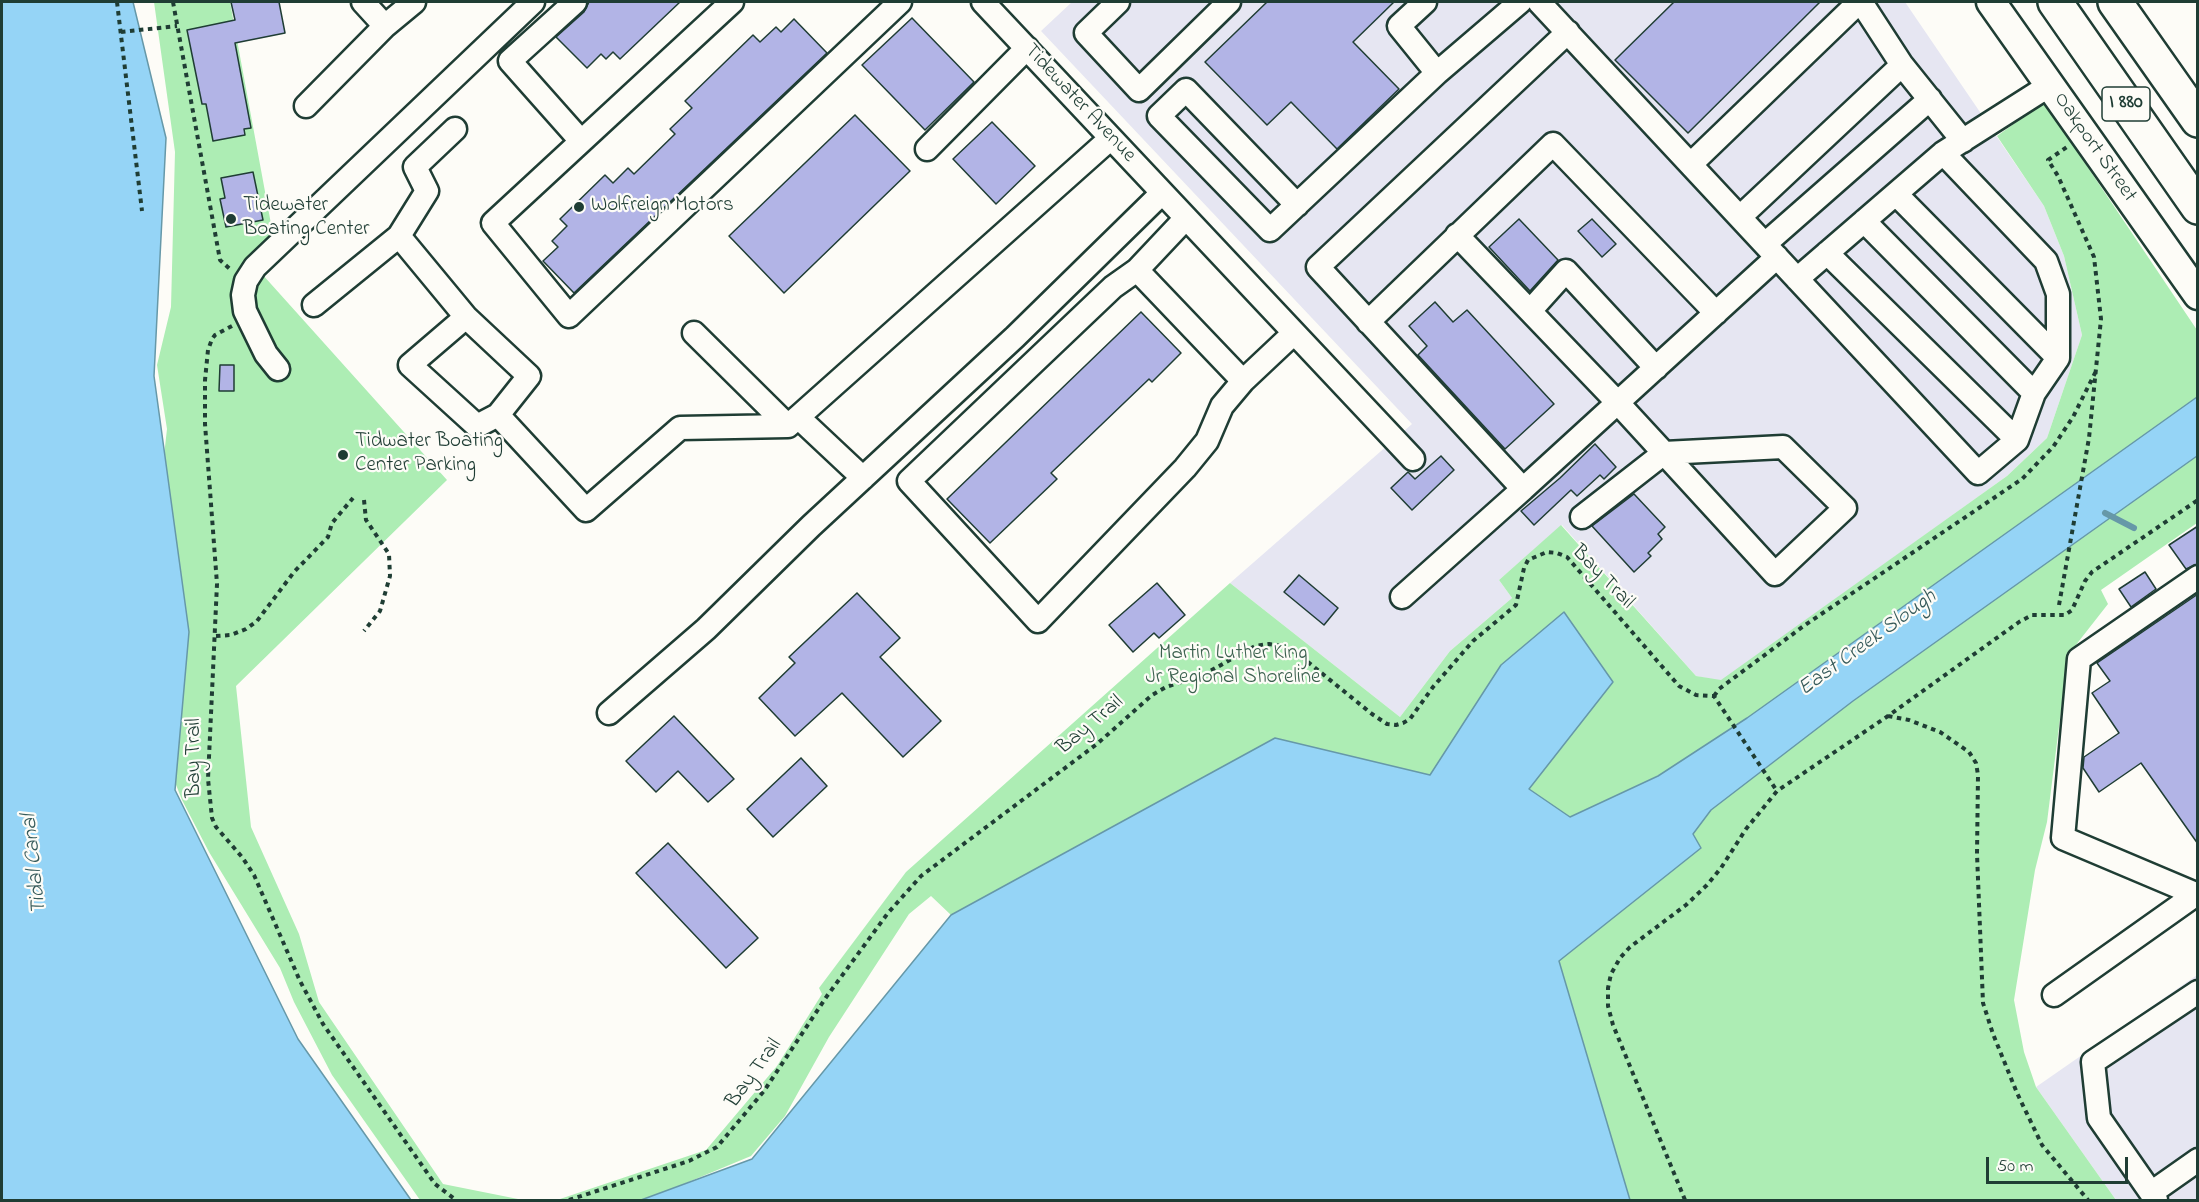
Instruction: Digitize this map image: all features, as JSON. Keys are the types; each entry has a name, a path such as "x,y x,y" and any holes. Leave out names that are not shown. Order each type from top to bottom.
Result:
{"highway":[{"name":"I 880","path":"2055,2 2198,207"},
{"name":"I 880","path":"2115,2 2198,120"}],"main road":[{"name":"Oakport Street","path":"1991,2 2198,295"}],"street":[{"path":"363,2 385,26"},
{"path":"306,106 385,26 414,2"},
{"path":"278,369 266,354 244,310 243,295 246,281 255,267 533,2"},
{"path":"575,2 510,61 581,141"},
{"path":"732,2 493,223 569,316 900,2"},
{"name":"Tidewater Avenue","path":"982,2 1413,459"},
{"path":"1118,2 1086,33 1139,90 1229,2"},
{"path":"1425,2 1399,26 1437,73"},
{"path":"1297,205 1186,90 1159,116 1270,230 1297,205 1437,73 1520,2"},
{"path":"1539,2 1978,473 2018,440 2034,393 2058,358 2058,294 2046,261 1943,153"},
{"path":"1690,164 1860,2 1902,65 1963,141"},
{"path":"1523,489 1317,267 1568,32"},
{"path":"927,149 1027,48"},
{"path":"1740,217 1902,65"},
{"path":"1797,279 1943,153 2050,85"},
{"path":"1402,597 1716,313 1771,251 1930,99"},
{"path":"314,305 399,236 427,191 415,166 455,129"},
{"path":"498,415 586,510 680,428 793,422 1111,138"},
{"path":"1368,322 1553,144 1716,313"},
{"path":"1896,194 2058,358"},
{"path":"1175,206 1137,270 1113,287 909,481 1038,621 1185,468 1207,441 1222,406 1243,381 1294,333"},
{"path":"609,713 706,629 863,478 1015,337 1175,206"},
{"path":"1864,221 2034,393"},
{"path":"1457,235 1618,403 1664,453 1775,574 1845,508 1783,447 1664,453 1582,517"},
{"path":"399,236 466,317 529,376 498,415 477,426 410,365 466,317"},
{"path":"1827,253 2018,440"},
{"path":"1137,270 1243,381"},
{"path":"1530,310 1566,271 1656,368"},
{"path":"694,333 793,422 863,478"},
{"path":"2196,895 2063,838 2079,659 2198,577"},
{"path":"2054,995 2196,895"},
{"path":"2198,992 2093,1062 2099,1118 2153,1197 2198,1160"}],"path":[{"path":"117,2 142,211"},
{"path":"173,2 220,260 233,270"},
{"path":"121,32 177,26"},
{"path":"2059,605 2089,438 2101,319 2094,257 2058,176 2048,160 2084,135"},
{"name":"Bay Trail","path":"232,326 212,339 208,350 205,380 205,424 217,584 208,779 212,818 216,827 254,875 300,981 323,1024 435,1184 456,1200"},
{"path":"1775,789 1714,696 1719,689 1804,625 2022,479 2053,447 2073,417 2096,371"},
{"path":"216,636 231,635 246,629 256,621 294,572 328,537 332,523 353,498"},
{"path":"364,500 366,520 389,554 390,576 380,611 364,631"},
{"path":"1685,1200 1613,1025 1608,1006 1608,988 1611,974 1620,958 1630,947 1686,905 1707,885 1775,789 1888,716 2019,622 2032,615 2065,615 2072,610 2085,581 2092,572 2198,500"},
{"name":"Bay Trail","path":"569,1200 689,1161 717,1147 764,1091 827,996 888,913 921,876 1097,744 1152,695 1166,687 1203,675 1255,646 1269,644 1282,646 1298,654 1387,724 1403,723 1410,719 1433,687 1473,641 1516,605 1524,568 1528,560 1547,552 1557,553 1567,557 1679,687 1696,695 1714,696"},
{"path":"1888,716 1909,720 1940,732 1969,752 1976,763 1983,1003 2017,1093 2042,1145 2088,1200"}],"shaded area":[{"path":"1072,2 1905,2 2044,206 2064,256 2082,335 2047,438 2007,476 1721,681 1696,676 1562,525 1499,580 1512,598 1450,651 1400,717 1230,583 1412,424 1041,31"},
{"path":"2197,975 2197,1200 2116,1200 2036,1087"}],"green space":[{"path":"154,2 230,2 271,224 262,274 447,480 236,686 251,827 299,934 319,1002 443,1184 523,1200 420,1200 332,1075 294,1002 280,968 209,852 182,800 173,777 157,518 167,429 157,365 171,307 175,152"},
{"name":"Martin Luther King Jr Regional Shoreline","path":"2044,102 2197,330 2197,523 2101,590 2108,604 2068,655 2047,822 2035,870 2014,1000 2024,1052 2036,1087 2116,1200 557,1200 706,1150 777,1066 822,994 819,988 906,872 1230,583 1400,717 1450,651 1512,598 1499,580 1561,525 1696,676 1721,680 2007,476 2047,438 2082,335 2064,256 2044,206 1997,136","holes":["931,896 951,915 752,1159 674,1188 751,1156 785,1116 829,1037 909,914"]}],"water":[{"name":"Tidal Canal","path":"2,2 133,2 166,138 154,376 189,632 175,790 298,1039 411,1200 2,1200"},
{"name":"East Creek Slough","path":"2197,397 2197,456 1853,701 1711,810 1693,834 1701,848 1559,961 1630,1200 641,1200 752,1159 951,915 1275,738 1430,775 1501,665 1564,612 1613,682 1529,789 1570,817 1658,776 1747,718"}],"building":[{"path":"231,2 279,2 285,33 235,43 251,128 244,129 245,135 213,141 206,104 202,104 187,30 235,20"},
{"path":"589,2 680,2 620,59 613,52 606,59 601,54 587,68 556,37 584,12"},
{"path":"1267,2 1394,2 1353,42 1399,89 1337,149 1291,102 1267,125 1205,62"},
{"path":"1674,2 1820,2 1688,133 1615,60"},
{"path":"912,18 974,82 925,130 862,65"},
{"path":"794,19 827,53 574,293 543,261 558,247 552,241 567,226 560,219 605,175 613,183 628,168 634,174 675,134 670,129 692,108 685,101 753,35 760,42 776,27 781,32"},
{"path":"855,115 910,171 784,293 729,236"},
{"path":"992,122 1035,166 996,204 953,159"},
{"path":"253,172 263,220 226,227 220,199 225,198 221,178"},
{"path":"1519,219 1558,260 1530,291 1489,247"},
{"path":"1592,219 1616,244 1602,257 1578,231"},
{"path":"1435,302 1453,322 1467,310 1554,404 1505,449 1418,355 1427,346 1409,326"},
{"path":"1141,312 1181,353 1152,382 1149,379 1051,473 1057,479 990,543 947,499"},
{"path":"220,365 234,365 234,391 219,391"},
{"path":"1595,444 1616,467 1604,479 1600,475 1577,496 1571,490 1534,525 1521,511"},
{"path":"1441,456 1454,470 1412,510 1391,488 1408,472 1415,479"},
{"path":"1634,494 1665,527 1658,534 1662,539 1648,553 1651,556 1634,572 1592,526"},
{"path":"2198,526 2198,564 2186,569 2169,545"},
{"path":"2145,572 2156,589 2131,607 2119,589"},
{"path":"1299,575 1338,608 1324,625 1284,592"},
{"path":"1157,583 1185,615 1159,638 1154,633 1133,652 1109,625"},
{"path":"857,593 900,638 880,657 941,721 903,757 842,693 795,736 759,698 795,663 789,657"},
{"path":"2198,594 2198,844 2141,763 2099,792 2083,768 2084,757 2119,733 2092,693 2110,681 2097,663"},
{"path":"674,716 734,779 708,802 678,771 656,792 626,761"},
{"path":"801,758 827,786 773,837 747,809"},
{"path":"668,843 758,938 726,968 636,873"}],"waterway":[{"path":"2105,513 2134,528"}],"place":[{"name":"Wolfreign Motors","path":"579,207"},
{"name":"Tidewater Boating Center","path":"231,219"},
{"name":"Tidwater Boating Center Parking","path":"343,455"}]}
